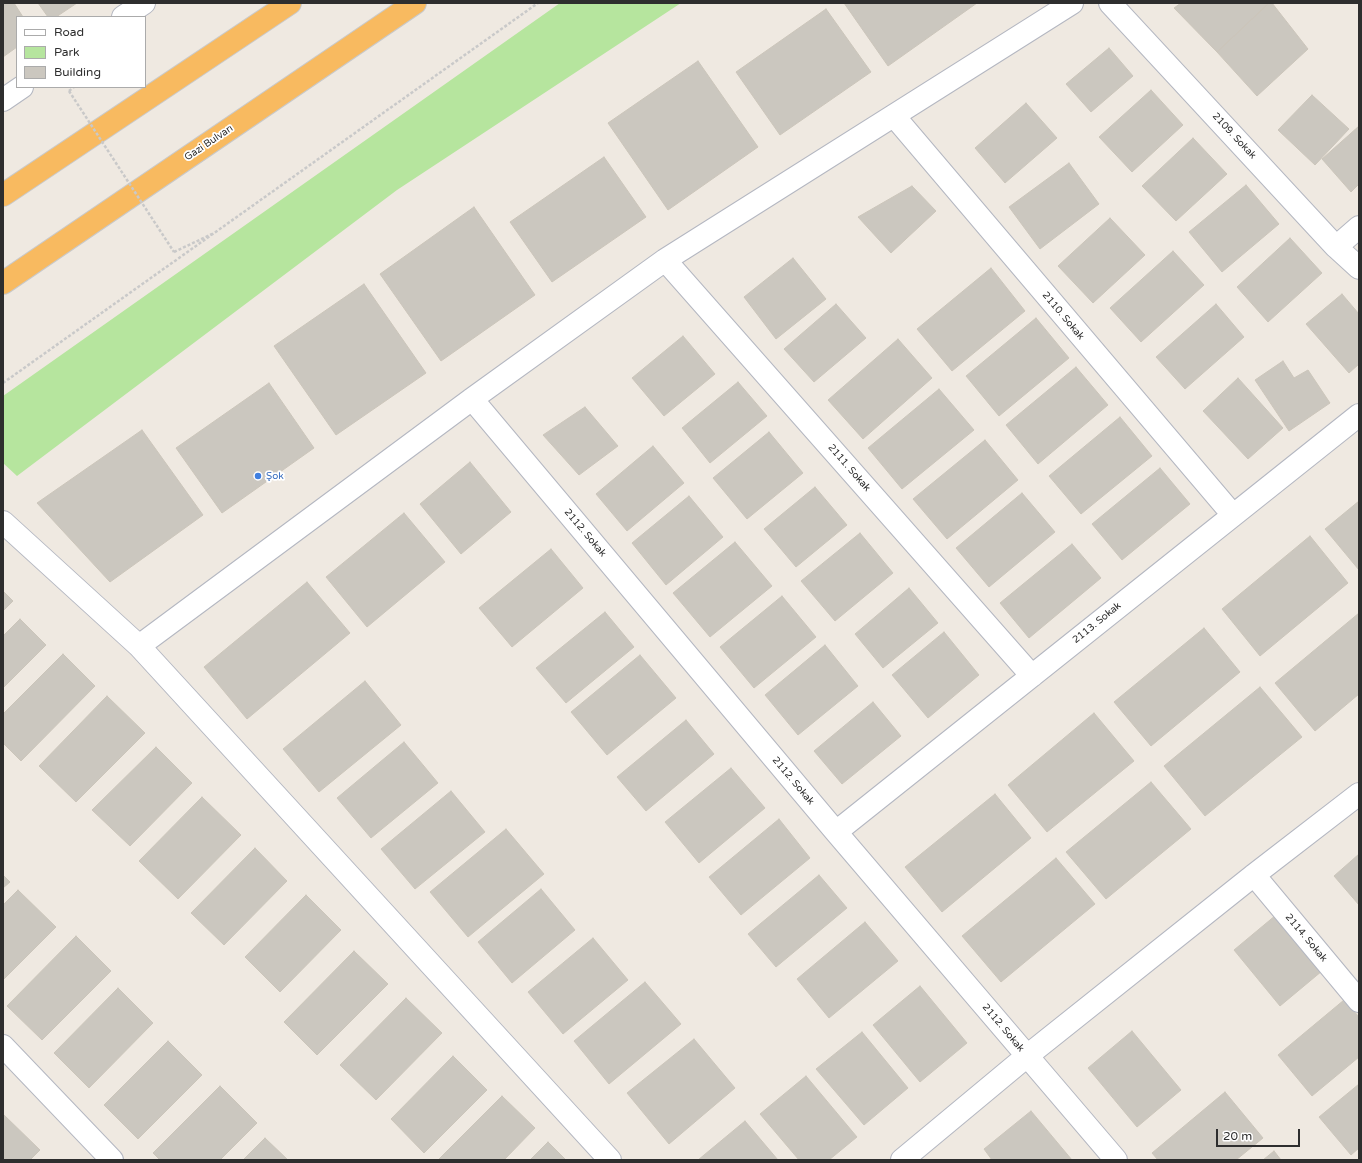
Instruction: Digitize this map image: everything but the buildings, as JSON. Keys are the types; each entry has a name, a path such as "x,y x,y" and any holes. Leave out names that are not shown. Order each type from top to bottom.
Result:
{"highway":[{"path":"3,195 290,3"},
{"name":"Gazi Bulvarı","path":"3,283 415,3"}],"street":[{"path":"125,16 144,3"},
{"path":"139,646 472,399 665,260 1072,3"},
{"name":"2109. Sokak","path":"1110,3 1336,247 1359,268"},
{"path":"3,100 21,88"},
{"name":"2110. Sokak","path":"894,116 1233,515"},
{"path":"1336,247 1359,227"},
{"name":"2111. Sokak","path":"665,260 1032,676"},
{"name":"2112. Sokak","path":"472,399 836,832 1116,1160"},
{"name":"2113. Sokak","path":"836,832 1359,415"},
{"path":"3,522 139,646 610,1160"},
{"path":"902,1160 1027,1056 1254,875 1359,794"},
{"name":"2114. Sokak","path":"1254,875 1359,1001"},
{"path":"3,1046 112,1160"}],"path":[{"path":"3,383 538,3"},
{"path":"73,88 69,91 174,252 219,230"}],"green space":[{"path":"560,3 681,3 397,190 17,476 3,463 3,396"}],"place":[{"name":"Şok","path":"258,476"}]}
